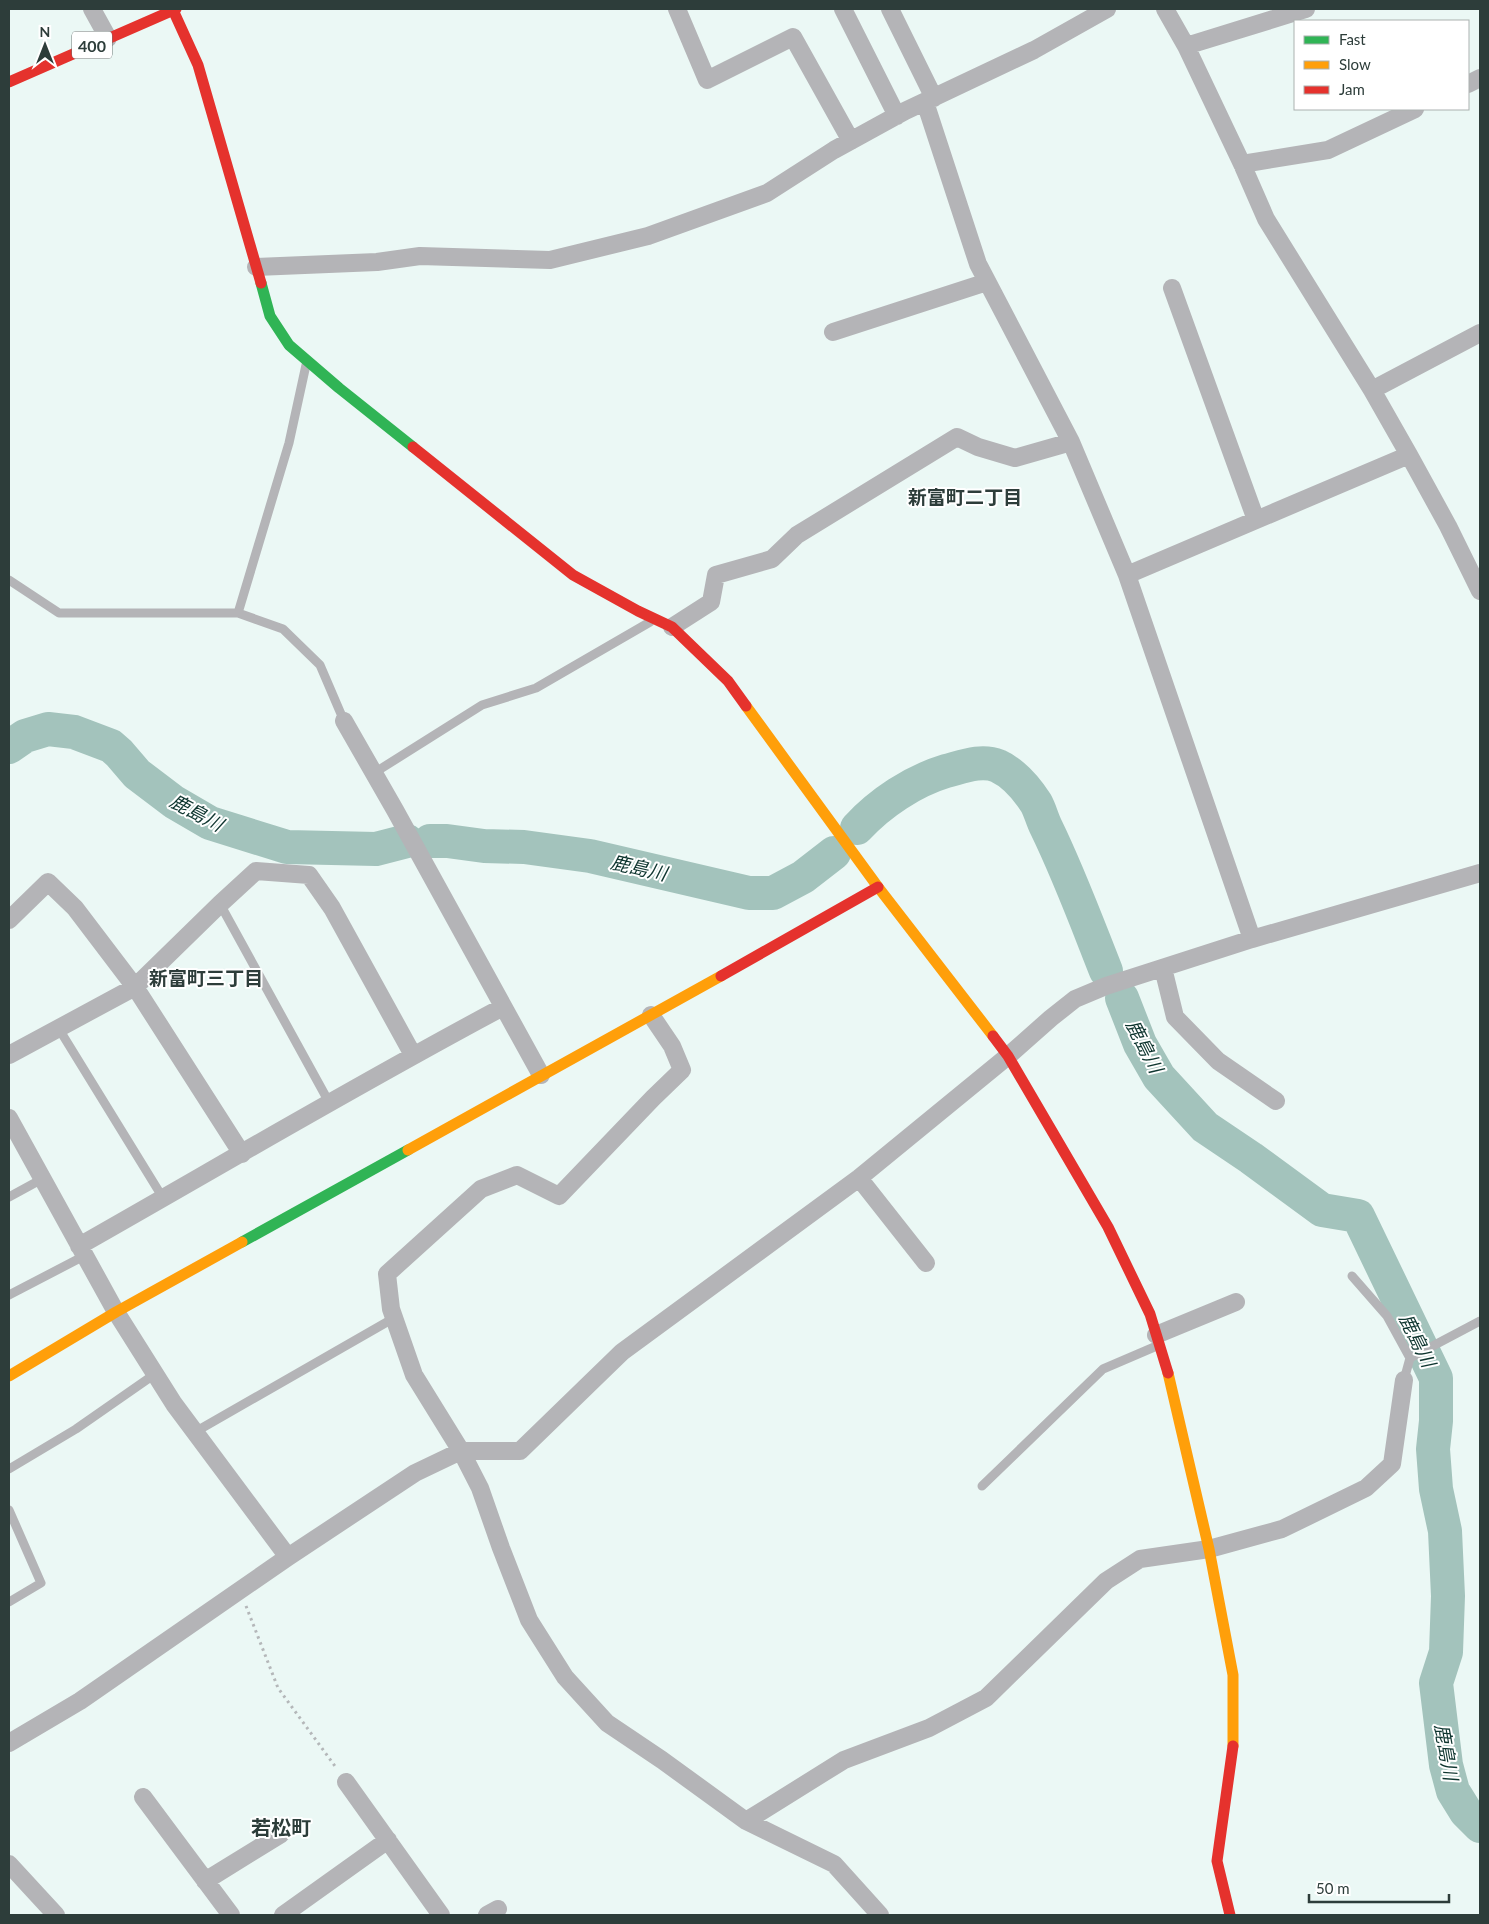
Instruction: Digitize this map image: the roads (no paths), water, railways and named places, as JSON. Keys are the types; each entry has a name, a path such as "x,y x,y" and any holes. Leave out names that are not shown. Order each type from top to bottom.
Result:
{"main road":[{"name":"400","path":"9,82 175,9"},
{"path":"175,9 198,65 270,316 288,345 573,575 672,627 728,681 812,793 878,887 1008,1056 1108,1227 1150,1314 1167,1370 1209,1549 1233,1675 1234,1740 1217,1861 1230,1915"},
{"path":"9,1376 116,1312 878,887"}],"street":[{"path":"92,9 108,38"},
{"path":"677,9 707,80 793,37 851,140"},
{"path":"842,9 897,116"},
{"path":"890,9 929,100 978,264 1071,442 1128,575 1252,939"},
{"path":"256,267 377,262 420,256 550,260 648,236 767,193 851,140 1034,50 1107,9"},
{"path":"1165,9 1186,46 1242,164 1266,220 1372,390 1448,526 1480,591"},
{"path":"1186,46 1306,9"},
{"path":"1242,164 1328,150 1414,110"},
{"path":"833,332 987,282"},
{"path":"1172,288 1256,520"},
{"path":"1372,390 1480,333"},
{"path":"672,627 711,602 716,575 772,559 797,535 956,437 978,447 1015,458 1071,442"},
{"path":"1128,575 1409,455"},
{"path":"344,721 541,1075"},
{"path":"9,1055 135,987 256,871 309,875 332,908 413,1055"},
{"path":"9,1743 80,1701 288,1557 415,1473 461,1451 520,1451 622,1352 859,1178 1076,998 1252,939 1480,872"},
{"path":"9,920 48,882 75,908 135,987 242,1154"},
{"path":"1163,968 1175,1017 1218,1061 1276,1101"},
{"path":"81,1251 163,1198 413,1055 504,1007"},
{"path":"651,1015 672,1046 682,1070 559,1196 517,1175 481,1189 386,1274 391,1309 414,1375 461,1451 480,1488 529,1620 565,1677 607,1723 746,1821 834,1864 880,1915"},
{"path":"9,1118 116,1312 174,1404 288,1557"},
{"path":"859,1178 926,1263"},
{"path":"1158,1340 1236,1302"},
{"path":"746,1821 844,1760 929,1728 986,1698 1106,1581 1140,1559 1209,1549 1282,1529 1366,1488 1392,1464 1404,1380"},
{"path":"346,1782 441,1915"},
{"path":"143,1797 231,1915"},
{"path":"205,1881 281,1834"},
{"path":"283,1915 388,1840"},
{"path":"9,1864 56,1915"}],"lane":[{"path":"238,613 289,443 307,360"},
{"path":"9,580 59,613 238,613 282,629 320,665 344,721"},
{"path":"374,773 482,705 536,688 655,619"},
{"path":"220,904 330,1104"},
{"path":"59,1029 163,1198"},
{"path":"9,1197 42,1179"},
{"path":"9,1295 81,1251"},
{"path":"1352,1276 1387,1316 1410,1358 1404,1380"},
{"path":"195,1432 394,1318"},
{"path":"1410,1358 1480,1322"},
{"path":"982,1486 1103,1369 1158,1340"},
{"path":"9,1468 76,1429 155,1374"},
{"path":"9,1510 41,1584 9,1602"}],"waterway":[{"name":"鹿島川","path":"9,747 25,736 48,729 74,732 111,746 137,774 174,802 210,823 287,847 376,849 407,841"},
{"name":"鹿島川","path":"857,828 876,810 898,794 934,775 978,763 992,764 1004,769 1024,787 1037,806 1070,881 1106,971"},
{"name":"鹿島川","path":"430,841 447,841 484,846 524,847 590,856 749,893 773,893 803,877 834,853"},
{"name":"鹿島川","path":"1122,998 1140,1044 1159,1077 1205,1127 1322,1210 1358,1216 1436,1378 1436,1421 1433,1449 1436,1489 1445,1531 1448,1596 1446,1652 1436,1683 1446,1765 1453,1791 1466,1812 1480,1826"}],"district":[{"name":"新富町二丁目","path":"965,496"},
{"name":"新富町三丁目","path":"206,977"},
{"name":"若松町","path":"281,1827"}]}
